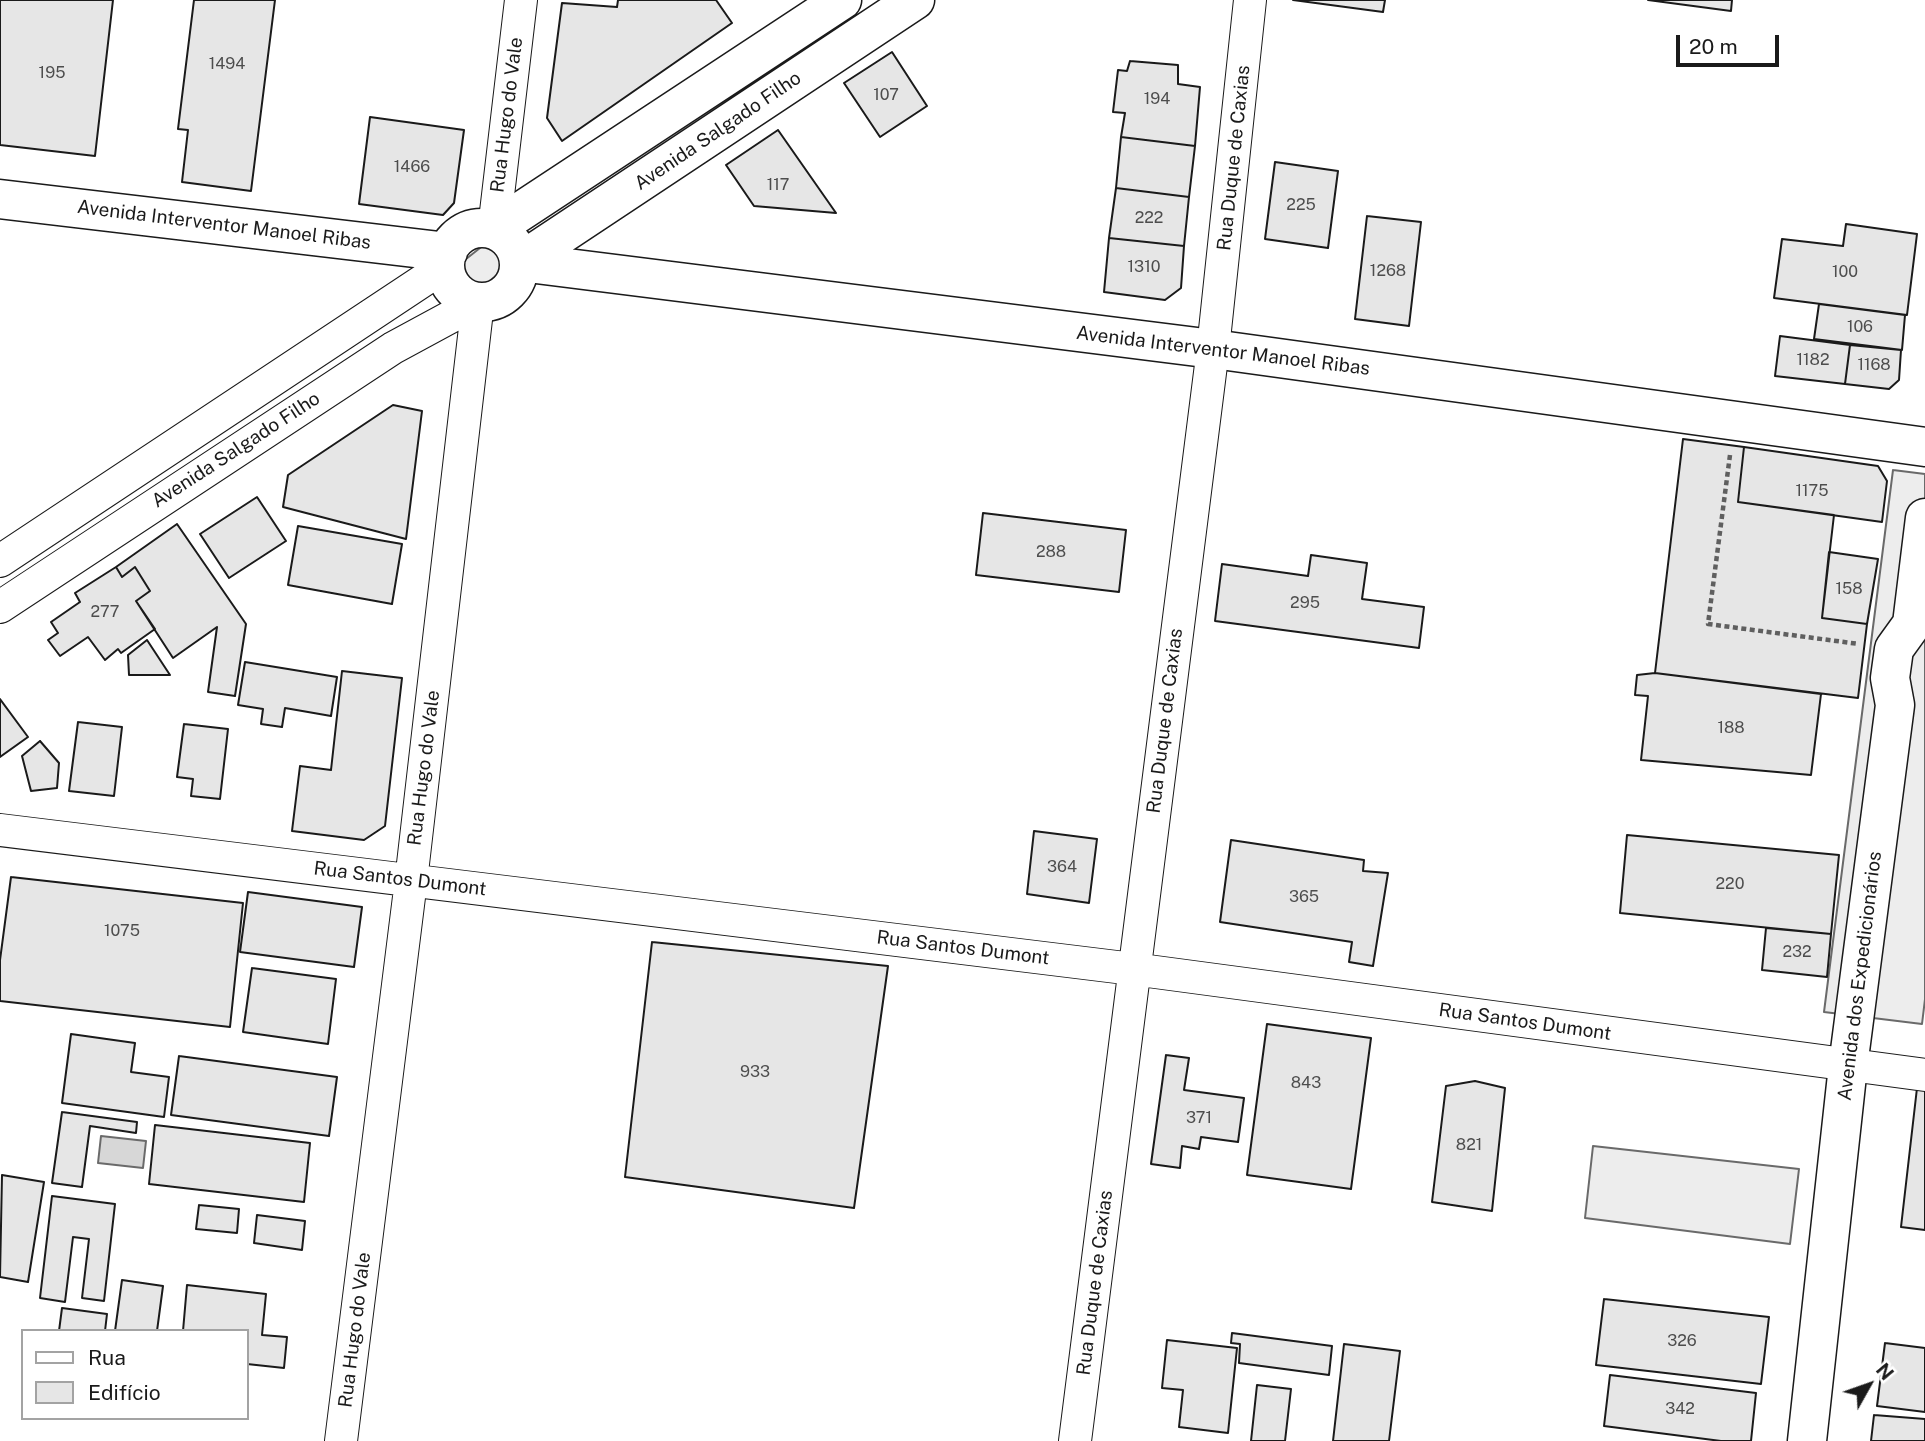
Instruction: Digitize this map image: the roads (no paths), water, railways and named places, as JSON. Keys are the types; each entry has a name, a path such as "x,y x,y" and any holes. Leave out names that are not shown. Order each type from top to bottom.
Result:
{"street":[{"name":"Rua Hugo do Vale","path":"494,229 521,0"},
{"name":"Avenida Salgado Filho","path":"494,229 842,0"},
{"name":"Avenida Salgado Filho","path":"520,262 915,0"},
{"name":"Rua Duque de Caxias","path":"1075,1441 1213,349 1250,0"},
{"name":"Avenida Interventor Manoel Ribas","path":"0,199 446,259"},
{"path":"494,229 516,247 520,262 513,286 498,299 478,302 459,294 447,278 446,259 452,242 467,230 494,229"},
{"name":"Avenida Salgado Filho","path":"0,561 446,259"},
{"name":"Avenida Interventor Manoel Ribas","path":"520,262 1213,349 1925,447"},
{"name":"Rua Hugo do Vale","path":"341,1441 411,881 478,302"},
{"name":"Avenida Salgado Filho","path":"0,607 393,348 478,302"},
{"path":"123,480 143,511"},
{"name":"Avenida dos Expedicionários","path":"1830,1441 1860,1067 1895,705 1890,678 1894,649 1912,624 1925,518"},
{"name":"Rua Santos Dumont","path":"0,830 1133,969 1925,1075"},
{"name":"Avenida dos Expedicionários","path":"1807,1441 1860,1067"}]}
